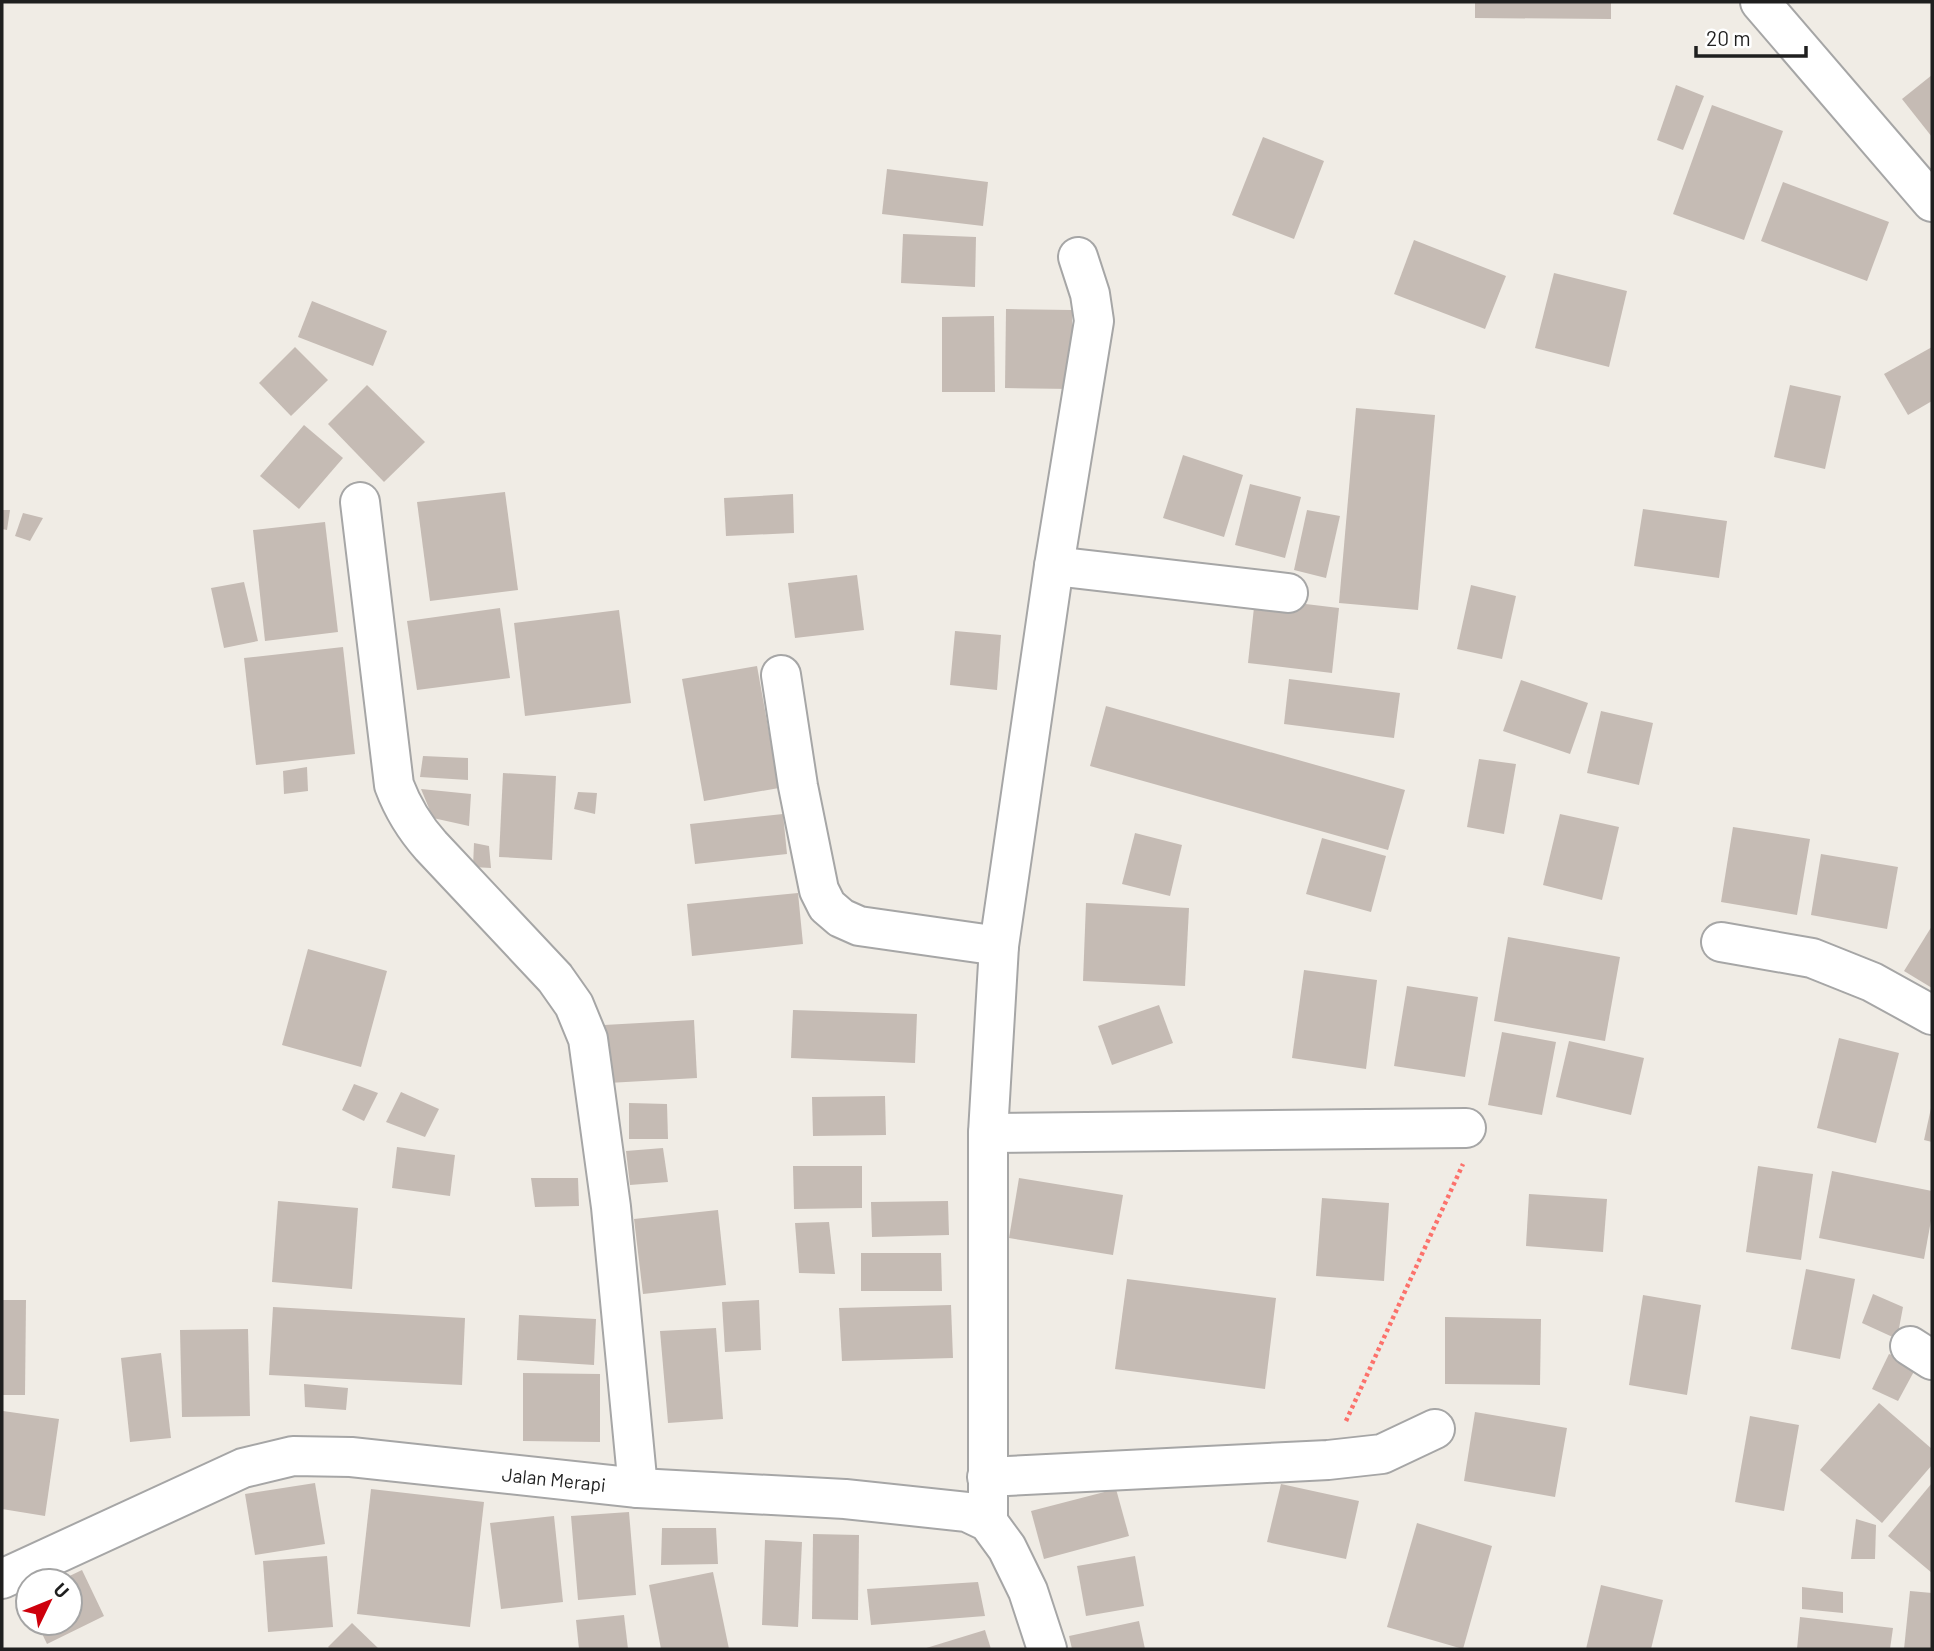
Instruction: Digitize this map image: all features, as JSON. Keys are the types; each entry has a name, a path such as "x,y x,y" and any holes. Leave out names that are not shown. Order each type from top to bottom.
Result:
{"street":[{"path":"1760,2 1932,202"},
{"path":"1047,1649 1028,1591 1007,1548 988,1522 988,1133 999,946 1054,566 1094,321 1090,295 1078,257"},
{"path":"360,502 394,785 401,805 412,824 431,846 555,978 574,1005 588,1039 611,1207 638,1488"},
{"path":"1054,566 1288,593"},
{"path":"780,675 816,877 827,905 841,918 873,930 999,946"},
{"path":"1721,942 1812,958 1872,982 1932,1015"},
{"path":"988,1133 1466,1128"},
{"path":"987,1478 1328,1460 1382,1454 1436,1429"},
{"name":"Jalan Merapi","path":"2,1579 243,1468 293,1456 351,1457 638,1488 845,1499 967,1512 988,1522"}],"path":[{"path":"1328,1460 1474,1141 1466,1128"}],"building":[{"path":"1475,2 1611,2 1611,19 1475,18"},
{"path":"1932,75 1932,137 1902,99"},
{"path":"1676,85 1704,96 1683,150 1657,140"},
{"path":"1712,105 1783,131 1744,240 1673,214"},
{"path":"1263,137 1324,161 1294,239 1232,215"},
{"path":"887,169 988,182 983,226 882,214"},
{"path":"1783,182 1889,222 1867,281 1761,241"},
{"path":"903,234 976,237 975,287 901,283"},
{"path":"1414,240 1506,276 1485,329 1394,294"},
{"path":"1554,273 1627,291 1609,367 1535,348"},
{"path":"312,301 387,331 373,366 298,337"},
{"path":"1006,309 1072,310 1072,389 1005,388"},
{"path":"994,316 995,392 942,392 942,317"},
{"path":"295,347 328,380 291,416 259,383"},
{"path":"1932,347 1932,401 1908,415 1884,374"},
{"path":"367,385 425,442 384,482 328,424"},
{"path":"1790,385 1841,396 1825,469 1774,457"},
{"path":"1356,408 1435,415 1418,610 1339,603"},
{"path":"304,425 343,458 299,509 260,476"},
{"path":"1183,455 1243,475 1224,537 1163,518"},
{"path":"1250,484 1301,497 1285,558 1235,545"},
{"path":"505,492 518,590 430,601 417,502"},
{"path":"793,494 794,533 726,536 724,498"},
{"path":"1643,509 1727,521 1719,578 1634,566"},
{"path":"2,510 10,510 7,530 2,529"},
{"path":"1307,510 1340,516 1326,578 1294,570"},
{"path":"23,513 43,518 30,541 15,536"},
{"path":"325,522 338,632 265,641 253,530"},
{"path":"857,575 864,630 795,638 788,583"},
{"path":"244,582 258,641 224,648 211,588"},
{"path":"1471,585 1516,596 1502,659 1457,649"},
{"path":"1255,598 1339,608 1332,673 1248,663"},
{"path":"500,608 510,678 417,690 407,621"},
{"path":"619,610 631,703 525,716 514,623"},
{"path":"955,631 1001,635 997,690 950,685"},
{"path":"343,647 355,754 256,765 244,658"},
{"path":"757,666 779,788 704,801 682,679"},
{"path":"1289,679 1400,693 1394,738 1284,724"},
{"path":"1521,680 1588,703 1570,754 1503,731"},
{"path":"1106,706 1405,790 1388,850 1090,766"},
{"path":"1601,711 1653,723 1639,785 1587,773"},
{"path":"423,756 468,758 468,780 420,777"},
{"path":"1479,759 1516,764 1504,834 1467,827"},
{"path":"307,767 308,791 284,794 283,771"},
{"path":"503,773 556,776 552,860 499,857"},
{"path":"421,789 471,794 469,826 433,818"},
{"path":"578,792 597,793 595,814 574,809"},
{"path":"783,814 787,854 695,864 690,824"},
{"path":"1560,814 1619,827 1602,900 1543,885"},
{"path":"1733,827 1810,839 1797,915 1721,902"},
{"path":"1135,833 1182,845 1170,896 1122,884"},
{"path":"1322,838 1386,856 1371,912 1306,894"},
{"path":"474,843 489,846 491,868 473,867"},
{"path":"1821,854 1898,867 1887,929 1811,915"},
{"path":"798,893 803,944 692,956 687,904"},
{"path":"1086,903 1189,908 1185,986 1083,981"},
{"path":"1932,926 1932,988 1904,971"},
{"path":"1508,937 1620,957 1605,1041 1494,1021"},
{"path":"308,949 387,971 361,1067 282,1045"},
{"path":"1304,970 1377,980 1366,1069 1292,1058"},
{"path":"1407,986 1478,997 1465,1077 1394,1066"},
{"path":"1159,1005 1173,1043 1112,1065 1098,1026"},
{"path":"793,1010 917,1014 915,1063 791,1058"},
{"path":"694,1020 697,1078 608,1083 604,1025"},
{"path":"1502,1032 1556,1042 1542,1115 1488,1105"},
{"path":"1839,1038 1899,1053 1876,1143 1817,1128"},
{"path":"1569,1041 1644,1058 1631,1115 1556,1097"},
{"path":"354,1084 378,1093 364,1121 342,1110"},
{"path":"401,1092 439,1109 425,1137 386,1122"},
{"path":"885,1096 886,1135 813,1136 812,1097"},
{"path":"629,1103 667,1104 668,1139 629,1139"},
{"path":"1932,1108 1932,1142 1924,1140"},
{"path":"397,1147 455,1155 450,1196 392,1188"},
{"path":"663,1148 668,1182 630,1185 626,1151"},
{"path":"793,1166 862,1166 862,1208 794,1209"},
{"path":"1758,1166 1813,1174 1801,1260 1746,1252"},
{"path":"1832,1171 1932,1191 1932,1215 1924,1259 1819,1238"},
{"path":"531,1178 578,1178 579,1206 535,1207"},
{"path":"1019,1178 1123,1195 1113,1255 1009,1238"},
{"path":"1529,1194 1607,1199 1603,1252 1526,1246"},
{"path":"1322,1198 1389,1203 1384,1281 1316,1276"},
{"path":"278,1201 358,1208 352,1289 272,1282"},
{"path":"948,1201 949,1235 872,1237 871,1202"},
{"path":"718,1210 726,1285 643,1294 634,1219"},
{"path":"829,1222 835,1274 799,1273 795,1223"},
{"path":"861,1253 941,1253 942,1291 861,1291"},
{"path":"1806,1269 1855,1279 1840,1359 1791,1349"},
{"path":"1127,1279 1276,1298 1265,1389 1115,1369"},
{"path":"1873,1294 1903,1307 1897,1339 1862,1323"},
{"path":"1643,1295 1701,1305 1687,1395 1629,1385"},
{"path":"2,1300 26,1300 25,1395 2,1395"},
{"path":"759,1300 761,1350 725,1352 722,1302"},
{"path":"951,1305 953,1358 842,1361 839,1308"},
{"path":"273,1307 465,1318 462,1385 269,1375"},
{"path":"519,1315 596,1319 594,1365 517,1360"},
{"path":"1445,1317 1541,1319 1540,1385 1445,1384"},
{"path":"716,1328 723,1419 668,1423 660,1331"},
{"path":"248,1329 250,1416 182,1417 180,1330"},
{"path":"161,1353 171,1438 130,1442 121,1358"},
{"path":"1889,1354 1918,1364 1898,1401 1872,1389"},
{"path":"523,1373 600,1374 600,1442 523,1441"},
{"path":"304,1384 348,1388 346,1410 305,1407"},
{"path":"1879,1403 1932,1449 1932,1465 1882,1523 1820,1470"},
{"path":"3,1411 59,1419 45,1516 2,1509"},
{"path":"1475,1412 1567,1428 1555,1497 1464,1481"},
{"path":"1750,1416 1799,1425 1784,1511 1735,1502"},
{"path":"315,1483 325,1544 255,1555 245,1494"},
{"path":"1932,1483 1932,1573 1888,1536"},
{"path":"1281,1484 1359,1501 1346,1559 1267,1542"},
{"path":"371,1489 484,1502 470,1627 357,1614"},
{"path":"1116,1489 1129,1536 1044,1559 1031,1511"},
{"path":"629,1512 636,1595 578,1600 571,1516"},
{"path":"554,1516 563,1602 501,1609 490,1523"},
{"path":"1856,1519 1876,1525 1875,1559 1851,1559"},
{"path":"1417,1523 1492,1546 1463,1649 1387,1627"},
{"path":"662,1528 716,1528 718,1564 661,1565"},
{"path":"813,1534 859,1535 858,1620 812,1619"},
{"path":"765,1540 802,1542 798,1627 762,1625"},
{"path":"327,1556 333,1627 268,1632 263,1561"},
{"path":"1135,1556 1144,1606 1086,1616 1077,1566"},
{"path":"713,1572 729,1649 661,1649 649,1585"},
{"path":"84,1574 104,1616 84,1626"},
{"path":"978,1582 985,1616 871,1625 867,1589"},
{"path":"1601,1585 1663,1600 1651,1649 1586,1649"},
{"path":"1802,1587 1843,1592 1843,1613 1802,1609"},
{"path":"1910,1591 1932,1593 1932,1649 1904,1649"},
{"path":"624,1615 628,1649 579,1649 576,1620"},
{"path":"1800,1617 1893,1628 1890,1649 1797,1649"},
{"path":"1139,1621 1145,1649 1072,1649 1069,1636"},
{"path":"352,1623 379,1649 330,1649 328,1647"},
{"path":"985,1630 991,1649 923,1649"},
{"path":"44,1637 61,1637 47,1644"}]}
